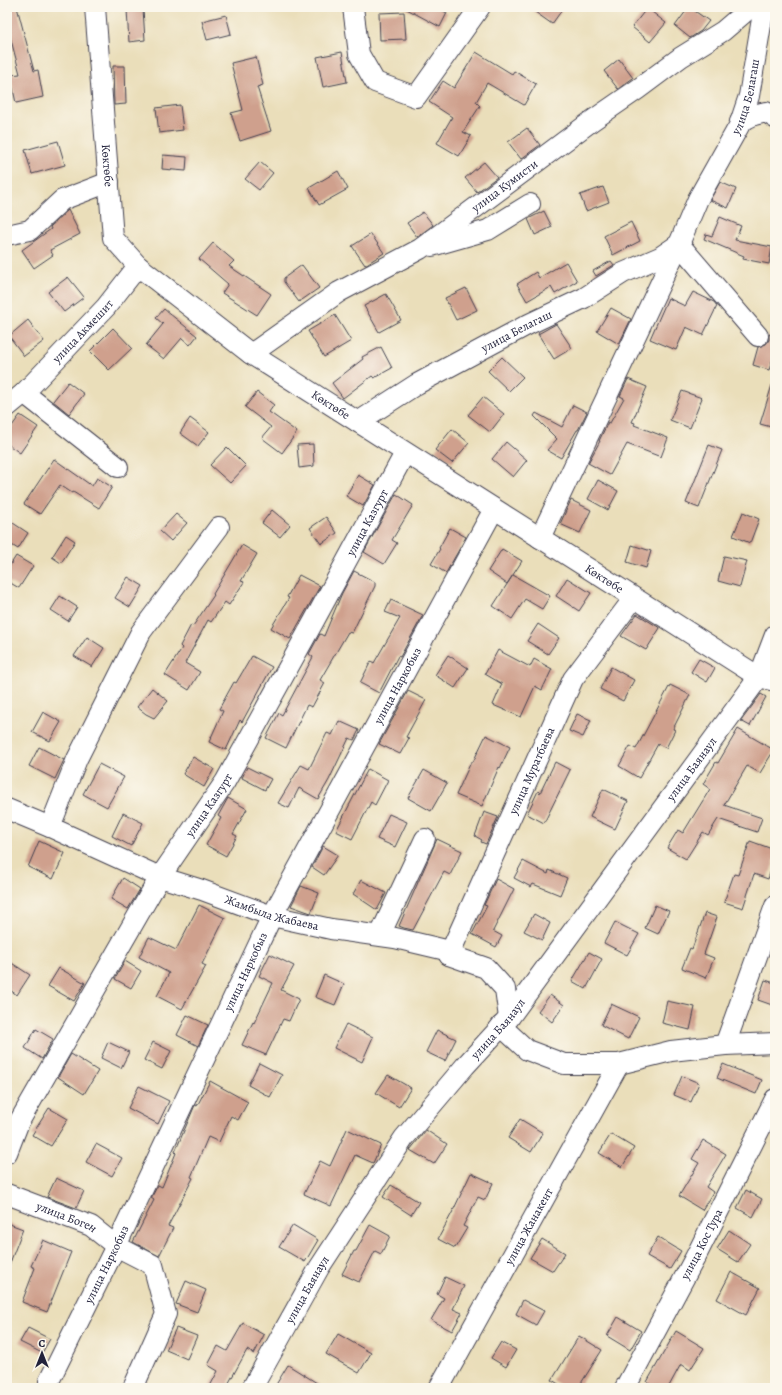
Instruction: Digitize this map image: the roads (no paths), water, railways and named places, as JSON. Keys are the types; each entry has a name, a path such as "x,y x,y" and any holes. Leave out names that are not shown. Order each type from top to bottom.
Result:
{"street":[{"name":"Көктөбе","path":"95,7 113,238 138,266 251,354 634,598 767,679"},
{"path":"353,7 359,54 375,82 416,97 480,7"},
{"name":"улица Кумисти","path":"251,354 339,292 420,249 593,120 681,57 723,31 751,7"},
{"name":"улица Белагаш","path":"540,538 698,200 740,122 748,96 764,7"},
{"path":"740,122 754,115 766,112 775,118"},
{"path":"7,235 30,230 62,200 108,182"},
{"path":"420,249 488,230 530,204"},
{"path":"678,244 758,336"},
{"name":"улица Белагаш","path":"358,422 417,384 528,324 584,298 623,273 660,257 678,244"},
{"name":"улица Акмешит","path":"7,407 24,393 106,307 138,266"},
{"path":"24,393 118,467"},
{"name":"улица Казгурт","path":"7,1153 19,1122 160,877 225,782 405,453"},
{"name":"улица Наркобыз","path":"49,1381 116,1246 272,916 494,509"},
{"path":"50,827 77,759 142,632 218,527"},
{"name":"улица Муратбаева","path":"449,956 573,679 634,598"},
{"name":"улица Баянаул","path":"252,1388 319,1268 404,1138 465,1066 505,1022 767,679 775,635"},
{"name":"Жамбыла Жабаева","path":"7,809 160,877 202,890 272,916 331,929 380,935 450,950 449,956 486,968 505,989 505,1022"},
{"path":"380,935 425,840"},
{"path":"725,1045 775,906"},
{"path":"505,1022 527,1050 564,1064 619,1064 671,1051 725,1045 775,1043"},
{"name":"улица Жанакент","path":"439,1388 619,1064"},
{"name":"улица Кос Тура","path":"626,1388 696,1256 775,1099"},
{"name":"улица Боген","path":"7,1194 91,1226 116,1246 153,1265 166,1314 132,1388"}]}
